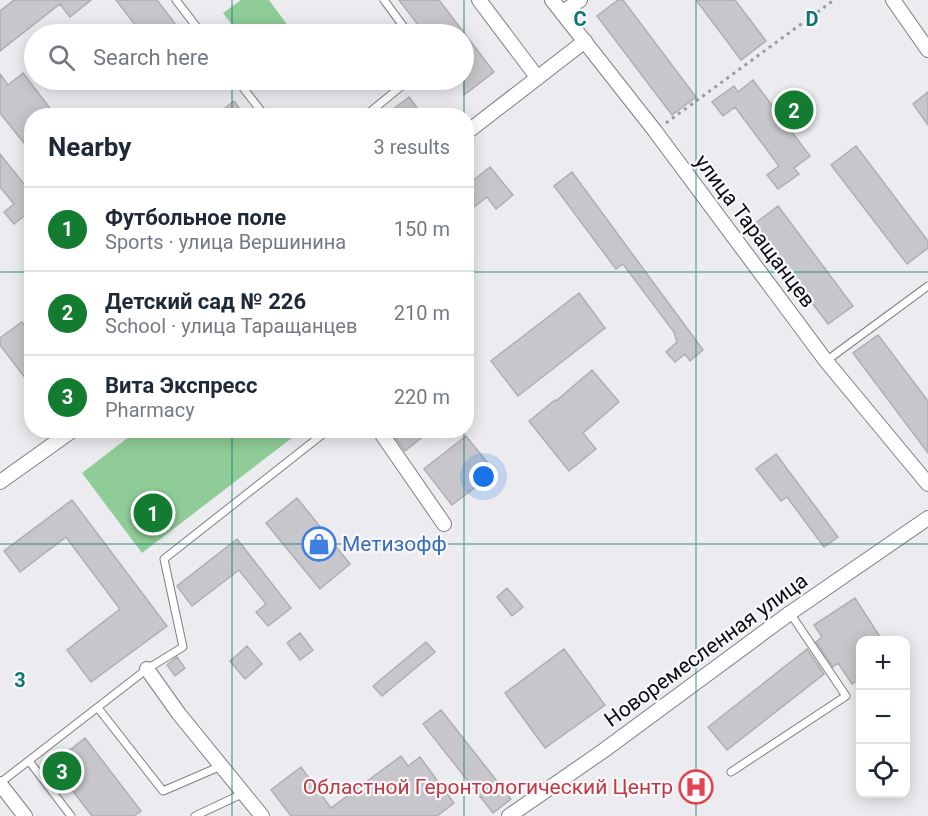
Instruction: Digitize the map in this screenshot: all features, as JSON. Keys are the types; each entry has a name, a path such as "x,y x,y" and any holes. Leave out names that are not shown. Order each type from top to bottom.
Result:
{"street":[{"path":"479,0 537,77"},
{"name":"улица Таращанцев","path":"552,0 655,131 826,361 928,484"},
{"path":"562,13 580,0"},
{"path":"893,0 928,50"},
{"path":"474,127 585,41"},
{"path":"0,483 62,438"},
{"path":"385,438 444,524"},
{"name":"Новоремесленная улица","path":"509,816 603,752 790,612 928,518"},
{"path":"147,669 262,816"},
{"path":"0,783 20,814"}],"lane":[{"path":"176,0 194,24"},
{"path":"384,0 402,24"},
{"path":"245,90 259,108"},
{"path":"375,108 397,90"},
{"path":"826,361 928,286"},
{"path":"0,783 147,669 183,647 164,559 318,438"},
{"path":"731,772 846,696 790,612"},
{"path":"98,708 163,791 221,766"},
{"path":"29,761 71,816"},
{"path":"195,816 244,793"}],"path":[{"path":"655,131 834,0"}],"green space":[{"path":"241,0 269,0 287,24 231,24 223,13"},
{"path":"128,438 292,438 142,553 82,473"}],"building":[{"path":"14,0 91,0 70,17 60,4 34,24 24,24 24,32 0,51 0,11"},
{"path":"116,0 157,0 175,24 134,24"},
{"path":"399,0 439,0 457,24 417,24"},
{"path":"618,0 623,0 696,97 672,115 597,16"},
{"path":"696,0 735,0 766,41 741,60"},
{"path":"474,46 494,72 474,87"},
{"path":"23,73 24,90 36,90 50,108 24,108 24,143 0,113 0,74 8,85"},
{"path":"753,80 810,156 794,168 799,174 778,189 767,175 779,166 735,107 723,116 712,102 734,86 738,92"},
{"path":"928,92 928,125 913,104"},
{"path":"409,97 417,108 395,108"},
{"path":"234,101 239,108 225,108"},
{"path":"856,146 928,241 928,248 907,264 831,165"},
{"path":"0,154 24,184 24,216 14,224 4,212 14,204 0,187"},
{"path":"490,167 513,195 496,209 487,197 474,207 474,180"},
{"path":"572,172 703,350 690,361 685,354 675,362 666,352 677,342 674,332 623,264 616,269 554,186"},
{"path":"778,206 853,306 828,324 753,225"},
{"path":"579,293 605,328 518,396 491,361"},
{"path":"22,322 24,324 24,376 0,345 0,338"},
{"path":"878,335 928,401 928,453 853,353"},
{"path":"592,370 619,402 583,433 596,449 569,471 529,421"},
{"path":"396,438 421,438 405,451"},
{"path":"463,438 468,438 495,472 452,505 424,469"},
{"path":"776,454 838,537 824,547 787,497 781,501 756,469"},
{"path":"297,498 350,564 320,589 266,523"},
{"path":"72,500 167,626 91,682 67,650 120,609 66,537 20,572 4,551"},
{"path":"237,539 291,608 268,626 256,612 266,604 239,570 192,606 177,586"},
{"path":"507,588 523,607 512,616 497,597"},
{"path":"855,598 879,636 856,636 856,681 852,684 838,663 833,667 816,642 822,637 814,625"},
{"path":"300,633 313,650 300,660 287,643"},
{"path":"426,642 435,652 382,696 373,686"},
{"path":"247,646 262,664 245,679 230,661"},
{"path":"564,649 605,705 545,748 505,693"},
{"path":"807,649 824,674 727,750 708,727"},
{"path":"177,657 185,668 175,676 167,665"},
{"path":"441,710 511,799 493,813 423,724"},
{"path":"85,738 141,811 134,816 92,816 52,764"},
{"path":"401,756 408,766 420,757 454,803 437,816 291,816 271,790 301,767 331,808"}],"place":[{"name":"Детский сад № 226","path":"794,110"},
{"name":"Футбольное поле","path":"153,513"},
{"name":"Метизофф","path":"319,544"},
{"name":"Вита Экспресс","path":"62,771"},
{"name":"Областной Геронтологический Центр","path":"696,787"}]}
